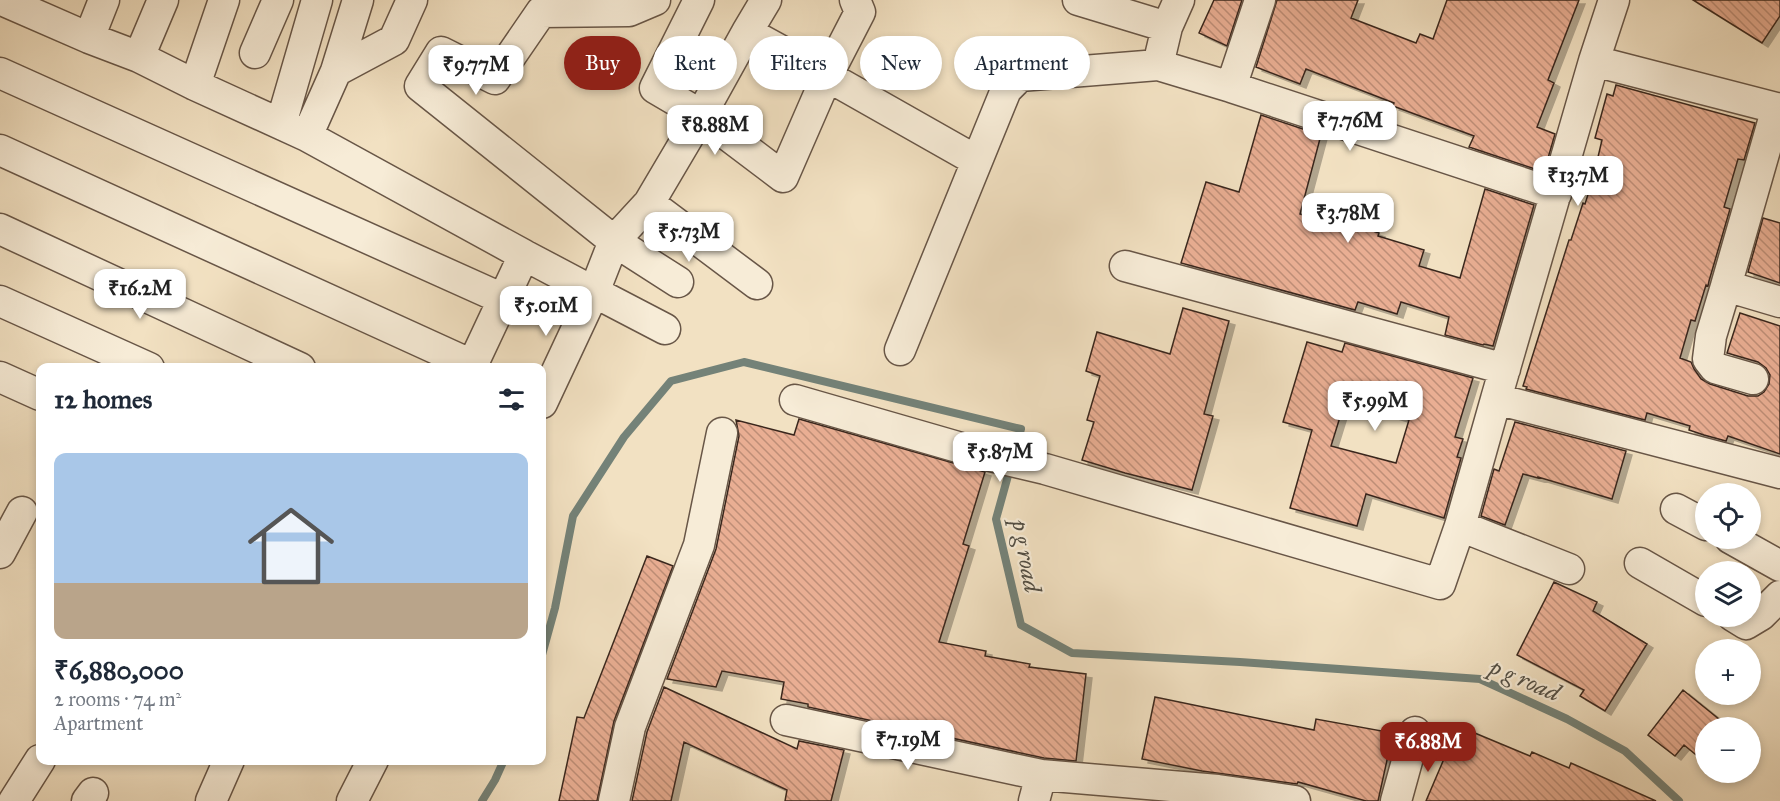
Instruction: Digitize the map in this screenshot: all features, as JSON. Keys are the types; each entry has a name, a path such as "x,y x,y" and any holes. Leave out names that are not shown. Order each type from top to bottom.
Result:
{"street":[{"path":"0,6 2,0 41,8 89,38 140,57 294,130 665,329"},
{"path":"89,38 104,0"},
{"path":"140,57 163,0"},
{"path":"195,85 224,0"},
{"path":"255,53 278,0"},
{"path":"294,130 317,0"},
{"path":"294,130 336,71 358,0"},
{"path":"336,71 394,40 412,0"},
{"path":"655,0 629,11 541,12 495,79 441,52 420,86 614,241 678,282"},
{"path":"699,0 655,88 700,115 783,177 821,90"},
{"path":"546,394 594,292 614,241 649,203 766,0"},
{"path":"848,36 860,12 855,0"},
{"path":"1078,0 1173,13 1158,65"},
{"path":"1231,87 1260,0"},
{"path":"795,400 982,454 1068,476 1440,584 1460,526 1594,61 1614,0"},
{"path":"747,32 754,36"},
{"path":"1594,61 1778,109 1711,336 1708,359 1715,368 1753,380"},
{"path":"900,350 1006,90 1020,76 1158,65 1556,194"},
{"path":"0,74 503,299"},
{"path":"848,88 977,161"},
{"path":"0,150 464,363"},
{"path":"649,203 757,284"},
{"path":"0,229 289,363"},
{"path":"472,363 524,255"},
{"path":"1125,266 1505,369"},
{"path":"1726,286 1780,302"},
{"path":"0,301 138,363"},
{"path":"0,377 36,393"},
{"path":"1496,399 1780,473"},
{"path":"614,801 630,727 699,545 722,433"},
{"path":"1676,509 1695,519"},
{"path":"0,553 21,511"},
{"path":"1460,526 1569,569"},
{"path":"1750,549 1780,566"},
{"path":"1640,563 1695,595"},
{"path":"1761,615 1780,596"},
{"path":"786,720 1037,788 1217,795 1295,801"},
{"path":"1395,801 1415,732"},
{"path":"14,801 37,765"},
{"path":"211,801 227,765"},
{"path":"352,801 370,765"}],"building":[{"path":"1214,0 1242,0 1227,46 1199,33"},
{"path":"1277,0 1358,0 1351,18 1416,43 1420,34 1433,39 1447,0 1579,0 1548,80 1554,83 1537,127 1555,134 1544,172 1469,147 1474,136 1393,106 1394,103 1306,69 1300,84 1256,67"},
{"path":"1693,0 1780,0 1780,16 1762,43"},
{"path":"1616,85 1755,123 1744,160 1738,159 1724,207 1730,209 1708,286 1706,285 1695,321 1691,320 1680,358 1691,362 1701,379 1710,384 1748,396 1758,396 1769,384 1770,375 1766,368 1758,362 1727,353 1740,313 1780,326 1780,454 1728,436 1726,441 1704,435 1689,430 1690,426 1647,413 1645,420 1526,389 1527,387 1523,386 1569,240 1571,240 1583,203 1585,204 1600,157 1598,157 1602,140 1595,138 1607,94 1613,96"},
{"path":"1261,115 1321,135 1300,214 1347,228 1349,223 1379,233 1378,236 1424,250 1419,266 1460,278 1485,189 1534,205 1493,346 1445,335 1449,317 1401,302 1397,314 1358,302 1355,310 1181,263 1206,182 1239,192"},
{"path":"1763,218 1780,223 1780,283 1748,272"},
{"path":"1183,308 1229,321 1204,414 1213,416 1192,490 1082,460 1094,422 1087,420 1100,376 1086,371 1097,332 1170,354"},
{"path":"1307,342 1342,352 1345,343 1473,378 1455,437 1463,439 1457,457 1461,458 1444,518 1366,494 1357,526 1290,508 1312,430 1283,422","holes":["1345,401 1409,420 1396,463 1331,446"]},
{"path":"799,419 985,472 963,544 969,546 939,642 986,651 985,656 1030,664 1029,667 1086,674 1076,761 1044,758 808,707 808,704 781,699 784,682 722,671 716,687 667,679 716,549 739,436 736,420 794,435"},
{"path":"1515,422 1626,451 1612,499 1523,474 1505,525 1481,516 1494,469 1499,471"},
{"path":"647,556 673,566 614,721 597,801 559,801 577,717 584,718"},
{"path":"1554,582 1597,602 1593,611 1647,644 1605,711 1580,696 1584,690 1517,655"},
{"path":"664,687 797,749 799,741 844,750 831,801 785,801 787,790 684,742 671,801 632,801 647,732"},
{"path":"1683,690 1695,700 1695,705 1702,705 1716,717 1695,717 1695,754 1684,745 1675,756 1648,735"},
{"path":"1155,697 1314,730 1316,719 1393,733 1378,801 1366,801 1298,782 1297,784 1202,771 1142,759"},
{"path":"1458,726 1530,756 1532,752 1569,768 1571,763 1656,801 1426,801"}],"waterway":[{"name":"p g road","path":"546,641 555,608 573,516 624,437 671,381 744,362 1021,429 996,519 1021,625 1072,653 1480,679 1567,719 1625,751 1679,801"},
{"name":"p g road","path":"482,801 502,765"}]}
